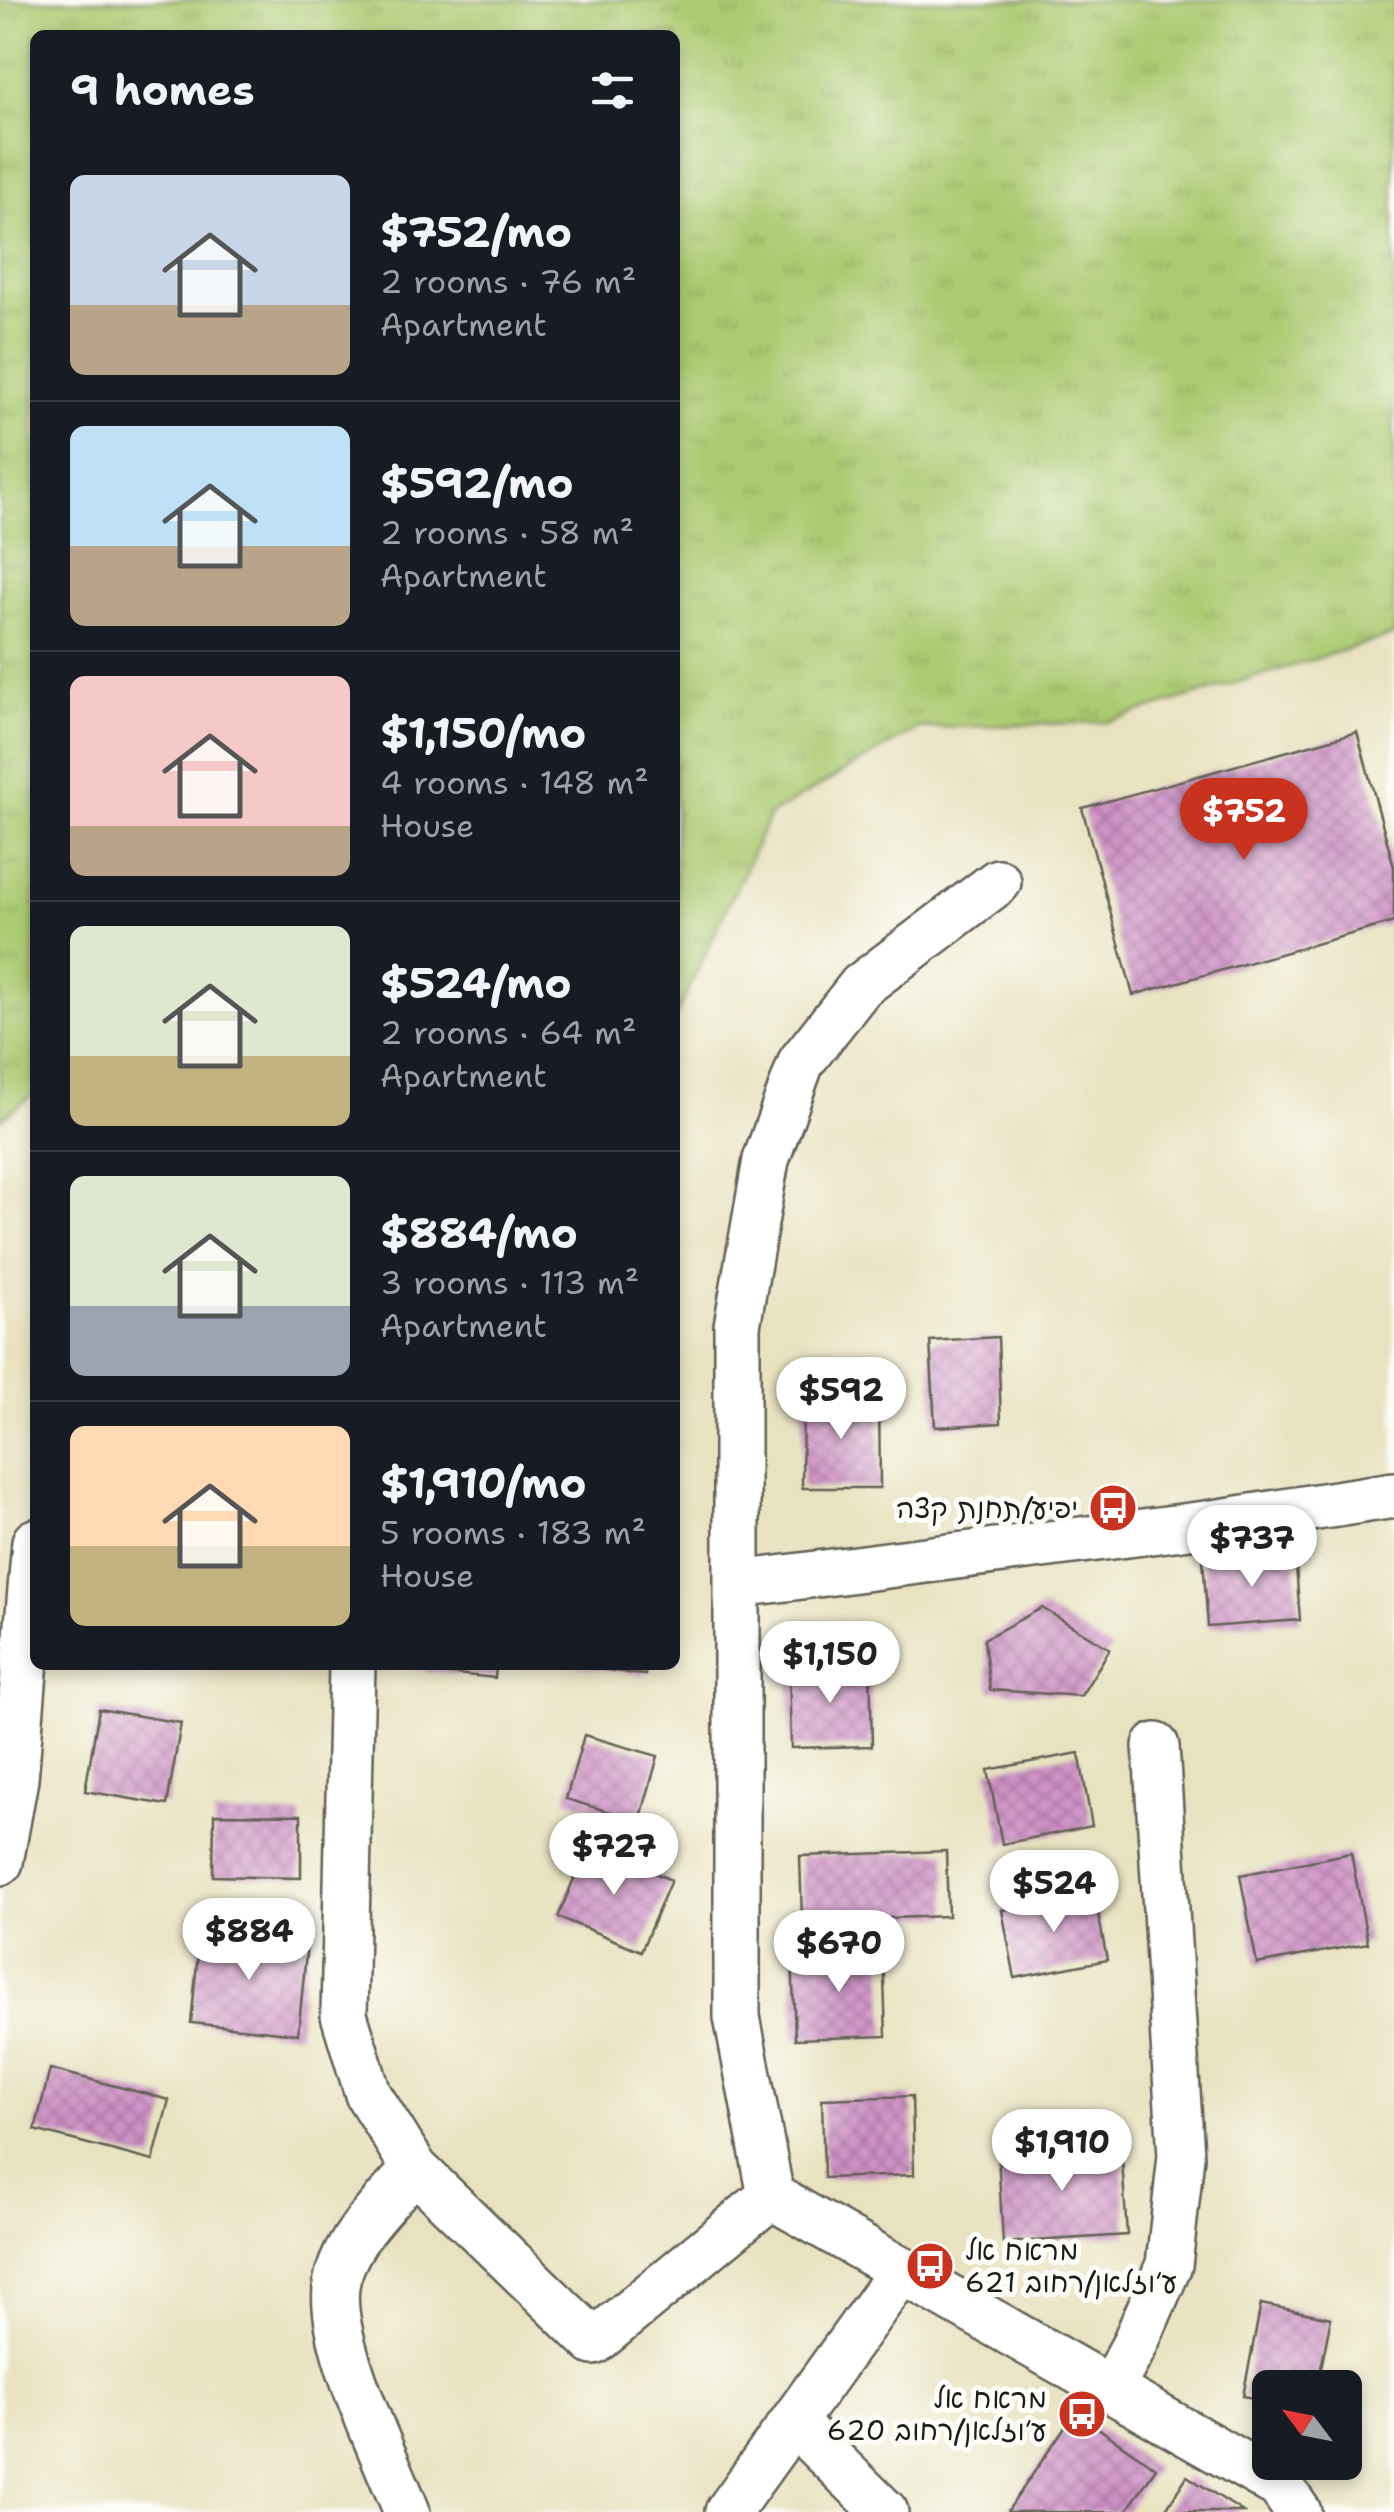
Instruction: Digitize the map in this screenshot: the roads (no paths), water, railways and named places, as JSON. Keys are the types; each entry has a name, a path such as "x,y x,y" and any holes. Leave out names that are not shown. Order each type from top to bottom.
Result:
{"street":[{"path":"998,882 861,986 801,1062 766,1160 738,1326 737,2018 771,2196 1280,2486 1298,2512"},
{"path":"739,1584 1213,1524 1394,1495"},
{"path":"0,1862 15,1779 30,1601"},
{"path":"352,1670 344,2014 368,2094 415,2170 594,2342 771,2196"},
{"path":"1110,2389 1133,2348 1169,2266 1181,2156 1156,1746"},
{"path":"407,2512 336,2330 337,2277 361,2230 415,2170"},
{"path":"728,2512 902,2270"},
{"path":"794,2422 885,2512"}],"place":[{"name":"יפיע/תחנת קצה","path":"1113,1508"},
{"name":"מראח אל ע׳וזלאן/רחוב 621","path":"930,2266"},
{"name":"מראח אל ע׳וזלאן/רחוב 620","path":"1082,2414"}]}
